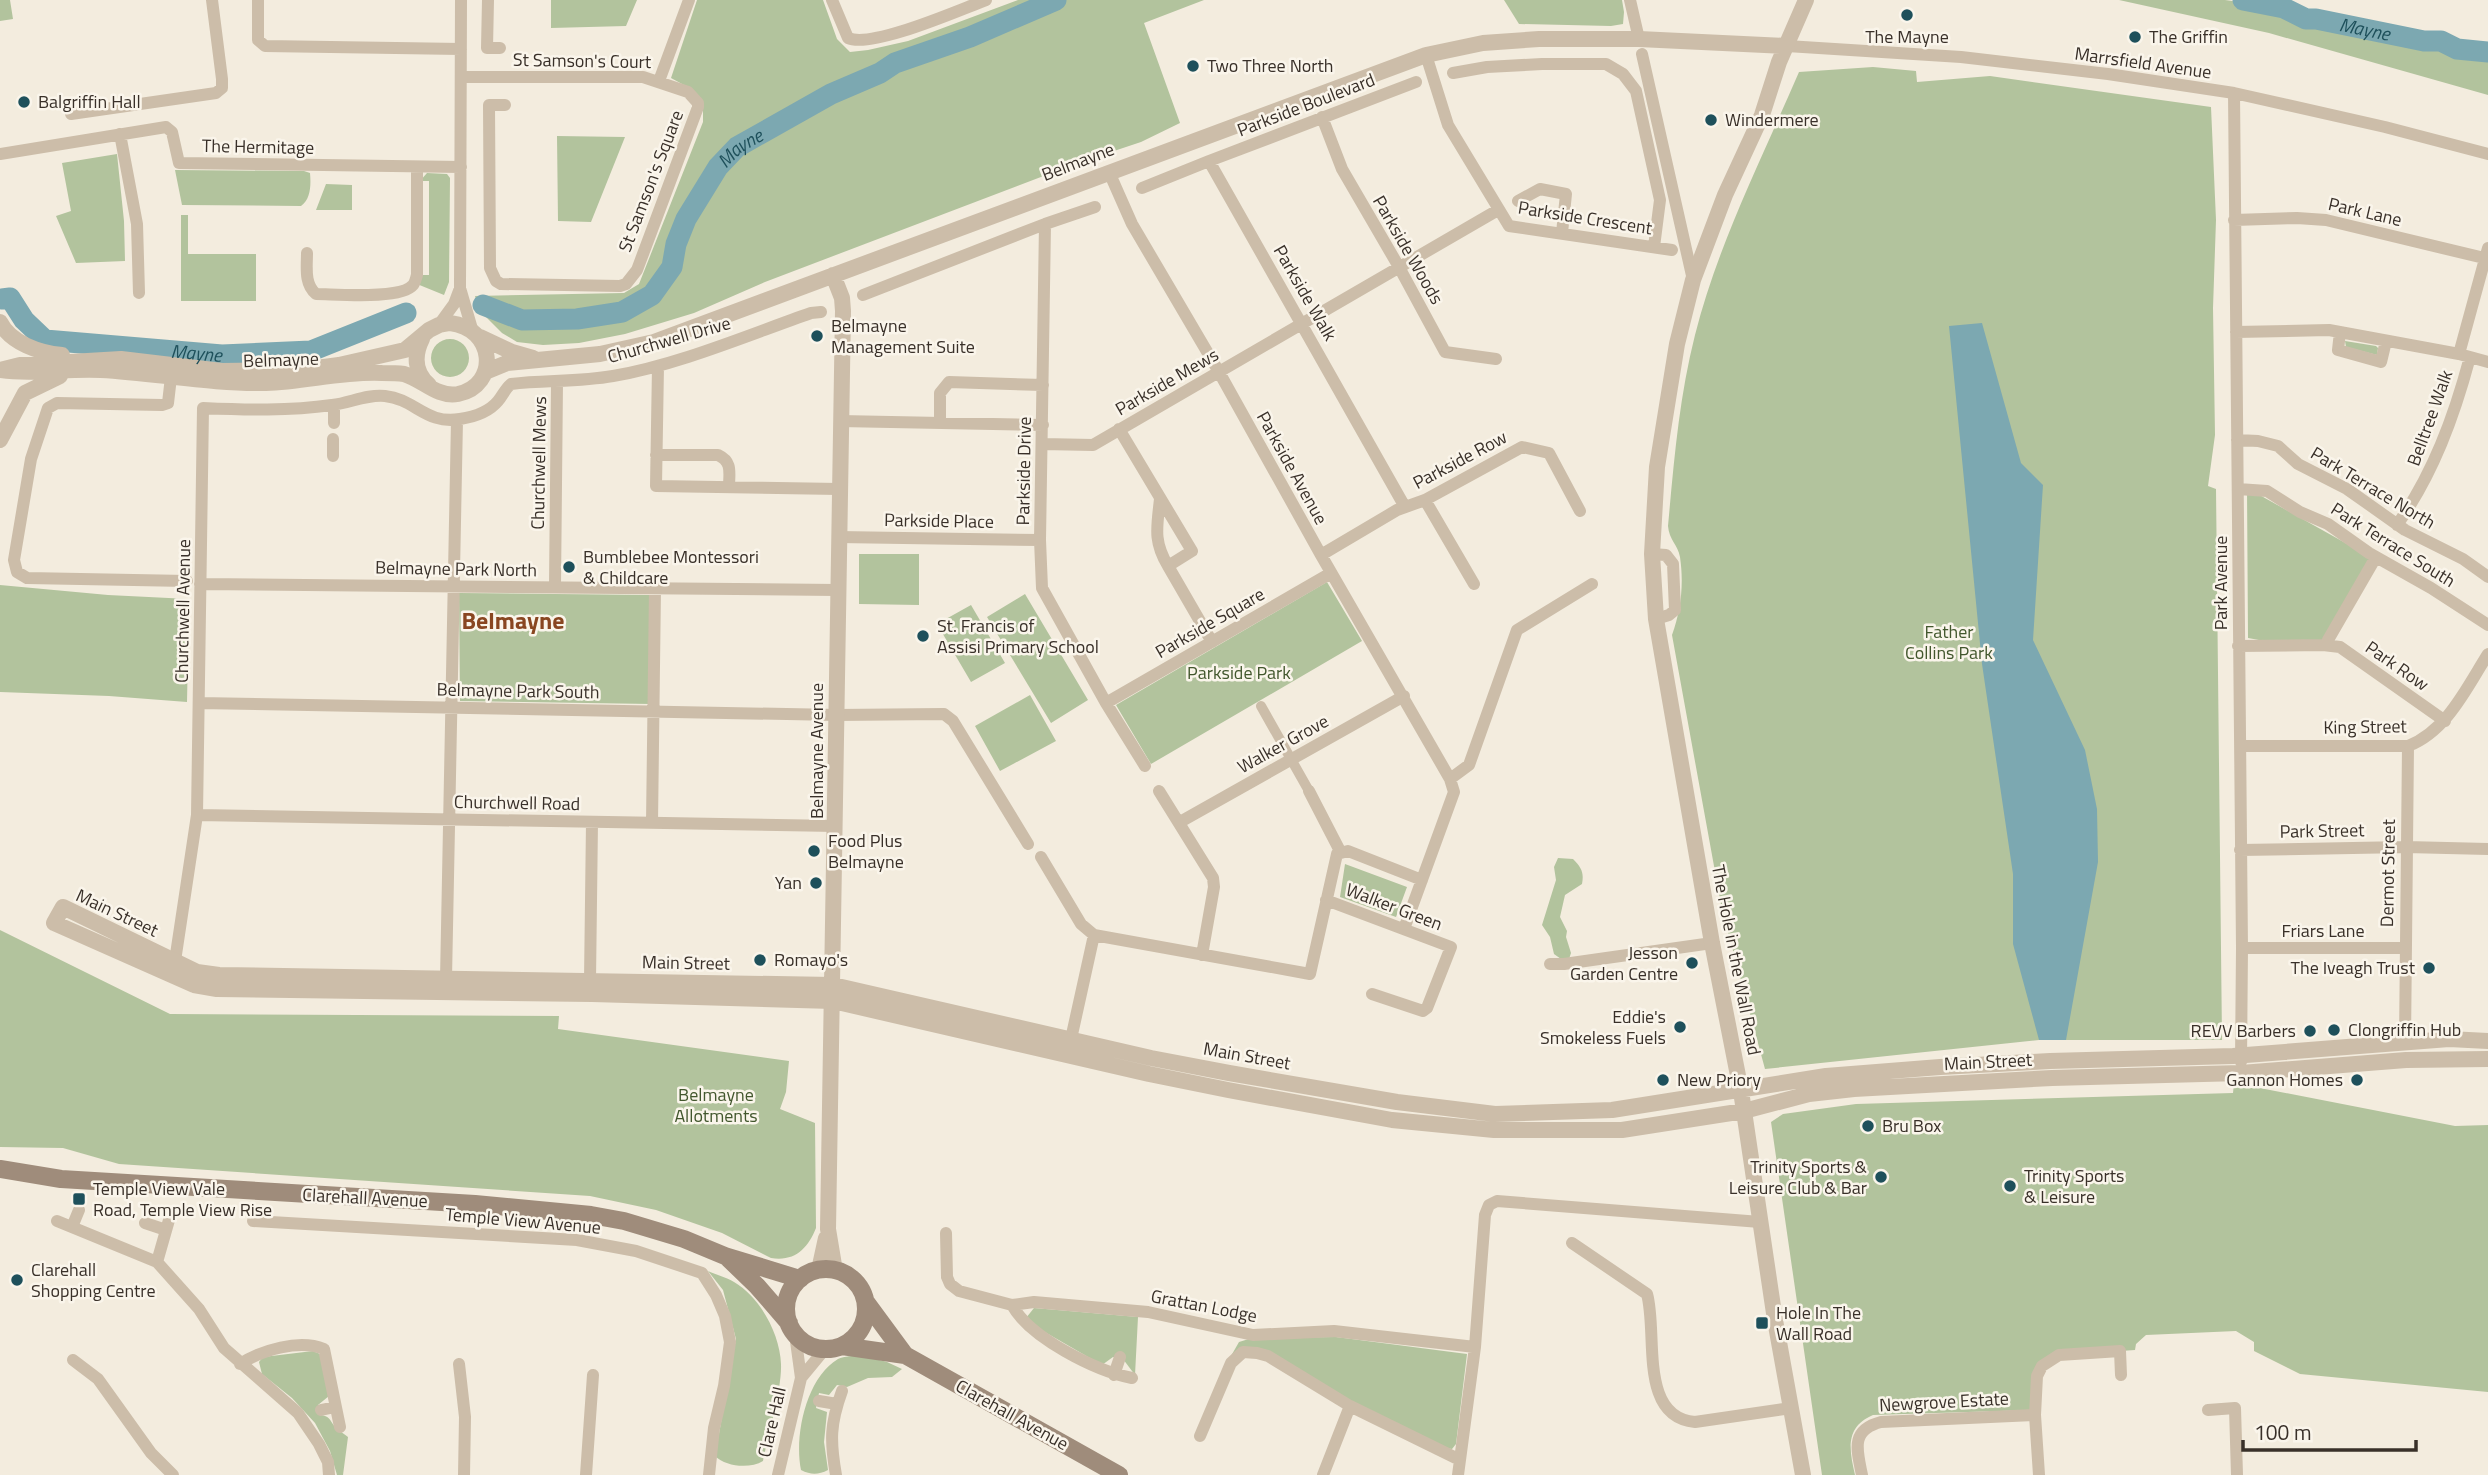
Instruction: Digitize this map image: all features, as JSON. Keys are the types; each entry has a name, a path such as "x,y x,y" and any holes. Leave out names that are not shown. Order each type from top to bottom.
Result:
{"main road":[{"name":"Clarehall Avenue","path":"0,1169 61,1180 568,1212 624,1221 800,1279"},
{"name":"Clarehall Avenue","path":"725,1256 757,1286 792,1329"},
{"path":"827,1270 847,1276 857,1284 866,1302 863,1325 855,1337 833,1348 813,1347 792,1329 786,1311 787,1299 800,1279 827,1270"},
{"name":"Clarehall Avenue","path":"866,1302 905,1355"},
{"name":"Clarehall Avenue","path":"833,1348 905,1355 1119,1475"}],"street":[{"path":"71,114 216,93 222,88 222,79 212,0"},
{"path":"258,0 258,40 265,46 461,48"},
{"path":"461,0 460,288 476,333 486,348 485,372"},
{"name":"St Samson's Court","path":"488,0 487,48 500,48"},
{"name":"St Samson's Court","path":"461,76 643,77 659,81 689,0"},
{"path":"831,0 848,38 861,41 909,29 986,0"},
{"path":"1630,0 1693,280"},
{"name":"The Hole in the Wall Road","path":"1803,1475 1760,1222 1741,1091 1712,943 1656,619 1653,554 1657,467 1677,344 1693,280 1724,195 1762,115 1806,0"},
{"name":"Belmayne","path":"0,370 20,373 97,370 264,383 313,380 363,372 386,373 404,374 433,389 457,394 478,383 485,372 507,363 573,358 645,344 709,323 1426,55 1483,43 1539,38 1641,47 1787,46"},
{"name":"Marrsfield Avenue","path":"1787,46 1961,57 2108,74 2234,93 2385,127 2488,154"},
{"path":"1426,55 1448,125 1496,206"},
{"path":"1453,73 1506,65 1606,64 1628,69 1636,91 1660,200 1654,247"},
{"name":"St Samson's Square","path":"505,105 489,105 490,268 496,281 502,284 620,286 626,284 637,270 698,107 698,103 688,92 659,81"},
{"name":"Parkside Boulevard","path":"1209,161 1416,82"},
{"name":"Park Avenue","path":"2234,93 2241,1073"},
{"name":"Parkside Woods","path":"1322,117 1342,169 1445,352 1496,359"},
{"name":"The Hermitage","path":"0,154 166,127 172,132 179,163 461,167"},
{"path":"120,134 137,224 139,293"},
{"path":"1142,188 1209,161"},
{"name":"Parkside Walk","path":"1209,161 1405,507"},
{"path":"307,253 307,280 316,294 391,294 406,291 414,284 417,275 417,167"},
{"name":"Parkside Avenue","path":"1109,172 1132,224 1450,779"},
{"path":"1518,201 1540,189 1566,194 1562,233"},
{"name":"Parkside Crescent","path":"1303,323 1496,206 1510,226 1672,250"},
{"path":"863,295 1095,207"},
{"name":"Park Lane","path":"2234,220 2326,220 2487,255"},
{"name":"Parkside Drive","path":"1045,224 1040,540 1042,588 1105,703 1145,766"},
{"name":"Belltree Walk","path":"2397,525 2429,475 2463,383 2464,355 2487,255"},
{"name":"Belmayne Avenue","path":"827,1270 843,311 842,298 833,275"},
{"path":"438,326 454,303 460,288"},
{"name":"Churchwell Drive","path":"457,420 487,410 511,384 615,376 658,366 811,313 821,312"},
{"path":"0,322 3,328 21,342 40,352 121,359"},
{"name":"Belmayne","path":"0,370 32,364 121,359 222,372 301,370 394,354 405,350 438,326 450,323 512,352 537,359"},
{"name":"Parkside Mews","path":"1042,444 1093,445 1303,323"},
{"path":"2236,332 2329,330 2464,355 2488,362"},
{"path":"2340,332 2338,350 2381,362 2386,341"},
{"path":"422,339 417,349 418,372 424,382 433,389"},
{"path":"658,366 656,486 839,489"},
{"path":"0,440 25,393 59,376 97,370"},
{"name":"Belmayne Park North","path":"171,377 167,403 162,405 57,402 48,408 31,459 13,560 17,572 27,578 194,582 837,590"},
{"name":"Churchwell Mews","path":"555,587 557,382"},
{"path":"940,422 940,393 949,382 1043,385"},
{"path":"334,423 334,405 365,397 382,396 398,398 427,416 457,420 446,979"},
{"name":"Churchwell Avenue","path":"175,961 197,815 199,703 194,582 203,408 256,411 334,405"},
{"path":"840,422 1042,425"},
{"path":"1119,429 1192,551 1168,566"},
{"path":"333,439 333,456"},
{"name":"Park Terrace North","path":"2237,440 2258,441 2277,446 2298,464 2347,489 2397,525 2463,559 2488,577"},
{"name":"Parkside Row","path":"1405,507 1425,500 1522,447 1549,453 1580,511"},
{"path":"656,455 718,456 726,459 730,464 729,487"},
{"name":"Park Terrace South","path":"2238,489 2267,491 2286,504 2328,524 2376,557 2488,625"},
{"path":"1160,499 1156,535 1158,549 1212,642"},
{"path":"1425,500 1474,584"},
{"path":"1321,555 1405,507"},
{"name":"Parkside Place","path":"838,537 1040,540"},
{"path":"2328,645 2328,640 2376,557"},
{"name":"Parkside Square","path":"1105,703 1331,573"},
{"path":"1404,929 1454,792 1450,779 1469,765 1517,630 1592,584"},
{"path":"652,823 655,588"},
{"name":"Park Row","path":"2238,646 2340,647 2445,721"},
{"name":"King Street","path":"2239,746 2408,746 2418,742 2445,721 2488,654"},
{"name":"Walker Grove","path":"1180,822 1404,696"},
{"name":"Belmayne Park South","path":"199,703 836,715 944,714 953,721 1028,844"},
{"path":"1261,706 1340,851"},
{"name":"Dermot Street","path":"2405,1043 2408,746"},
{"path":"1041,858 1081,923 1094,935 1202,955 1214,887 1213,878 1159,791"},
{"name":"Churchwell Road","path":"197,815 836,826"},
{"path":"590,981 592,822"},
{"name":"Park Street","path":"2240,850 2406,847 2488,849"},
{"name":"Walker Green","path":"1202,955 1310,974 1335,858 1340,851 1348,851 1422,880"},
{"name":"Walker Green","path":"1326,900 1451,947 1427,1008 1419,1012 1372,994"},
{"name":"Main Street","path":"2488,1041 2449,1039 2240,1055 2050,1061 1826,1076 1612,1110 1495,1122 1397,1102 1242,1076 1071,1039 833,993 590,981 219,975 197,972 63,906 54,923 194,985 217,989 592,994 833,993 1149,1074 1392,1120 1495,1122 1622,1130 1744,1111 1809,1094 1854,1089 2052,1078 2241,1073 2406,1060 2488,1059"},
{"path":"1071,1039 1094,935"},
{"path":"1550,964 1712,943"},
{"name":"Friars Lane","path":"2242,948 2404,948"},
{"path":"1458,1475 1475,1347 1485,1215 1489,1205 1497,1201 1760,1222"},
{"path":"72,1227 79,1210"},
{"path":"157,1262 171,1213"},
{"path":"57,1221 157,1262 199,1309 224,1348 298,1413 319,1444 328,1462 329,1475"},
{"name":"Temple View Avenue","path":"253,1221 578,1240 636,1251 702,1273 725,1316 730,1342 724,1386 714,1428 709,1475"},
{"path":"145,1223 166,1230"},
{"name":"Grattan Lodge","path":"946,1234 947,1277 950,1284 959,1291 1012,1305 1034,1302 1148,1312 1253,1335 1334,1332 1475,1347"},
{"path":"1572,1243 1647,1294 1654,1382 1662,1402 1674,1415 1695,1422 1791,1408"},
{"path":"946,1254 959,1254"},
{"path":"1012,1305 1017,1315 1037,1333 1096,1368 1132,1378"},
{"name":"Clare Hall","path":"778,1475 801,1378 792,1329"},
{"path":"240,1364 257,1353 311,1344 324,1349 340,1427"},
{"name":"Clare Hall","path":"801,1378 833,1348"},
{"name":"Newgrove Estate","path":"2039,1475 2035,1415 2037,1376 2042,1366 2059,1355 2120,1351 2121,1375"},
{"name":"Grattan Lodge","path":"1200,1437 1231,1363 1243,1352 1257,1353 1268,1356 1350,1406 1460,1460"},
{"path":"1114,1375 1120,1357"},
{"path":"74,1360 98,1379 151,1453 173,1475"},
{"path":"459,1364 465,1418 464,1475"},
{"path":"586,1475 593,1375"},
{"path":"836,1475 831,1451 837,1404 842,1391"},
{"path":"819,1401 837,1404"},
{"path":"1323,1475 1350,1406"},
{"path":"321,1410 335,1407"},
{"path":"2208,1410 2235,1408 2237,1475"},
{"name":"Newgrove Estate","path":"1862,1475 1856,1447 1860,1435 1869,1425 1881,1422 2035,1415"}],"green space":[{"path":"0,0 10,0 13,19 0,21"},
{"path":"551,0 637,0 626,26 551,28"},
{"path":"697,0 823,0 837,39 850,52 908,41 1018,0 1204,0 1144,23 1180,123 1141,142 1075,164 765,282 694,313 625,334 579,343 543,345 517,342 502,333 479,310 475,296 624,293 639,284 703,122 703,101 693,90 671,78"},
{"path":"1504,0 1622,0 1623,24 1519,24"},
{"path":"2119,0 2225,0 2261,5 2488,56 2488,95 2269,33"},
{"name":"Father Collins Park","path":"1873,67 1916,71 1917,82 1990,76 2211,107 2216,220 2213,308 2215,435 2208,486 2216,489 2222,1040 2039,1040 1765,1069 1722,910 1672,635 1682,587 1680,557 1668,526 1675,454 1685,382 1705,301 1742,202 1799,72"},
{"path":"557,136 625,137 591,222 558,221"},
{"path":"117,154 125,261 76,263 56,216 71,211 62,163"},
{"path":"175,170 304,171 310,173 310,191 301,206 182,205"},
{"path":"427,173 447,174 450,178 449,282 444,295 417,284 421,275 429,275 429,181 420,181"},
{"path":"326,184 352,185 352,210 316,210"},
{"path":"181,215 188,215 188,254 256,254 256,301 181,301"},
{"path":"450,339 464,344 469,358 464,372 450,377 436,372 431,358 436,344"},
{"path":"2345,341 2376,346 2377,355 2346,347"},
{"path":"2247,488 2374,559 2323,640 2248,638"},
{"path":"859,554 919,554 919,605 859,604"},
{"name":"Parkside Park","path":"1327,582 1362,641 1151,764 1116,705"},
{"path":"0,585 189,599 187,702 0,692"},
{"path":"459,593 649,595 651,704 460,701"},
{"path":"1025,594 1088,700 1051,723 987,617"},
{"path":"971,605 1005,663 971,682 937,624"},
{"path":"1030,695 1056,741 1000,771 975,726"},
{"path":"1558,858 1573,859 1582,874 1582,884 1565,895 1560,917 1567,931 1571,953 1569,959 1561,959 1554,954 1550,937 1542,925 1556,880 1554,867"},
{"path":"1345,864 1407,887 1396,917 1340,897"},
{"name":"Belmayne Allotments","path":"0,930 170,1014 559,1016 558,1029 789,1061 786,1092 780,1109 815,1123 816,1228 800,1252 779,1259 771,1258 722,1233 656,1210 590,1196 119,1164 63,1148 0,1147"},
{"path":"2234,1083 2455,1126 2488,1125 2488,1392 2300,1374 2254,1351 2254,1342 2236,1331 2146,1335 2136,1344 2135,1350 2063,1355 2034,1377 2031,1410 1873,1415 1853,1432 1851,1456 1855,1475 1822,1475 1771,1122 1783,1114 1856,1104 2233,1093"},
{"path":"708,1271 734,1282 752,1297 767,1317 780,1352 779,1386 774,1412 763,1461 758,1464 732,1465 715,1456 736,1339 723,1290"},
{"path":"1034,1308 1138,1317 1135,1375 1123,1359 1113,1357 1102,1365 1043,1331 1026,1318"},
{"path":"1336,1337 1467,1354 1456,1444 1452,1449 1444,1448 1357,1405 1271,1352 1231,1356 1239,1342 1252,1338"},
{"path":"313,1351 320,1354 329,1396 318,1405 320,1415 328,1417 335,1427 348,1437 343,1475 337,1475 330,1451 315,1423 292,1398 262,1374 259,1362 263,1357"},
{"path":"860,1355 902,1369 892,1377 868,1378 847,1387 837,1385 829,1395 819,1393 816,1408 827,1412 824,1442 828,1470 814,1474 801,1470 799,1441 810,1394 827,1368 838,1359"}],"water":[{"path":"1982,323 2021,463 2043,485 2033,640 2085,750 2097,809 2098,862 2066,1040 2039,1040 2013,944 2013,874 1982,664 1949,326"}],"waterway":[{"name":"Mayne","path":"483,305 522,320 577,319 622,312 652,295 672,267 676,244 686,219 718,167 737,147 831,94 880,73 895,63 970,37 1056,0"},
{"name":"Mayne","path":"2243,0 2284,8 2306,19 2424,41 2441,41 2457,49 2488,52"},
{"name":"Mayne","path":"2,299 10,298 24,320 45,340 222,355 311,351 406,313"}],"place":[{"name":"The Mayne","path":"1907,15"},
{"name":"The Griffin","path":"2135,37"},
{"name":"Two Three North","path":"1193,66"},
{"name":"Balgriffin Hall","path":"24,102"},
{"name":"Windermere","path":"1711,120"},
{"name":"Belmayne Management Suite","path":"817,336"},
{"name":"Bumblebee Montessori & Childcare","path":"569,567"},
{"name":"St. Francis of Assisi Primary School","path":"923,636"},
{"name":"Food Plus Belmayne","path":"814,851"},
{"name":"Yan","path":"816,883"},
{"name":"Romayo's","path":"760,960"},
{"name":"Jesson Garden Centre","path":"1692,963"},
{"name":"The Iveagh Trust","path":"2429,968"},
{"name":"Eddie's Smokeless Fuels","path":"1680,1027"},
{"name":"Clongriffin Hub","path":"2334,1030"},
{"name":"REVV Barbers","path":"2310,1031"},
{"name":"New Priory","path":"1663,1080"},
{"name":"Gannon Homes","path":"2357,1080"},
{"name":"Bru Box","path":"1868,1126"},
{"name":"Trinity Sports & Leisure Club & Bar","path":"1881,1177"},
{"name":"Trinity Sports & Leisure","path":"2010,1186"},
{"name":"Temple View Vale Road, Temple View Rise","path":"79,1199"},
{"name":"Clarehall Shopping Centre","path":"17,1280"},
{"name":"Hole In The Wall Road","path":"1762,1323"}],"district":[{"name":"Belmayne","path":"513,621"}]}
